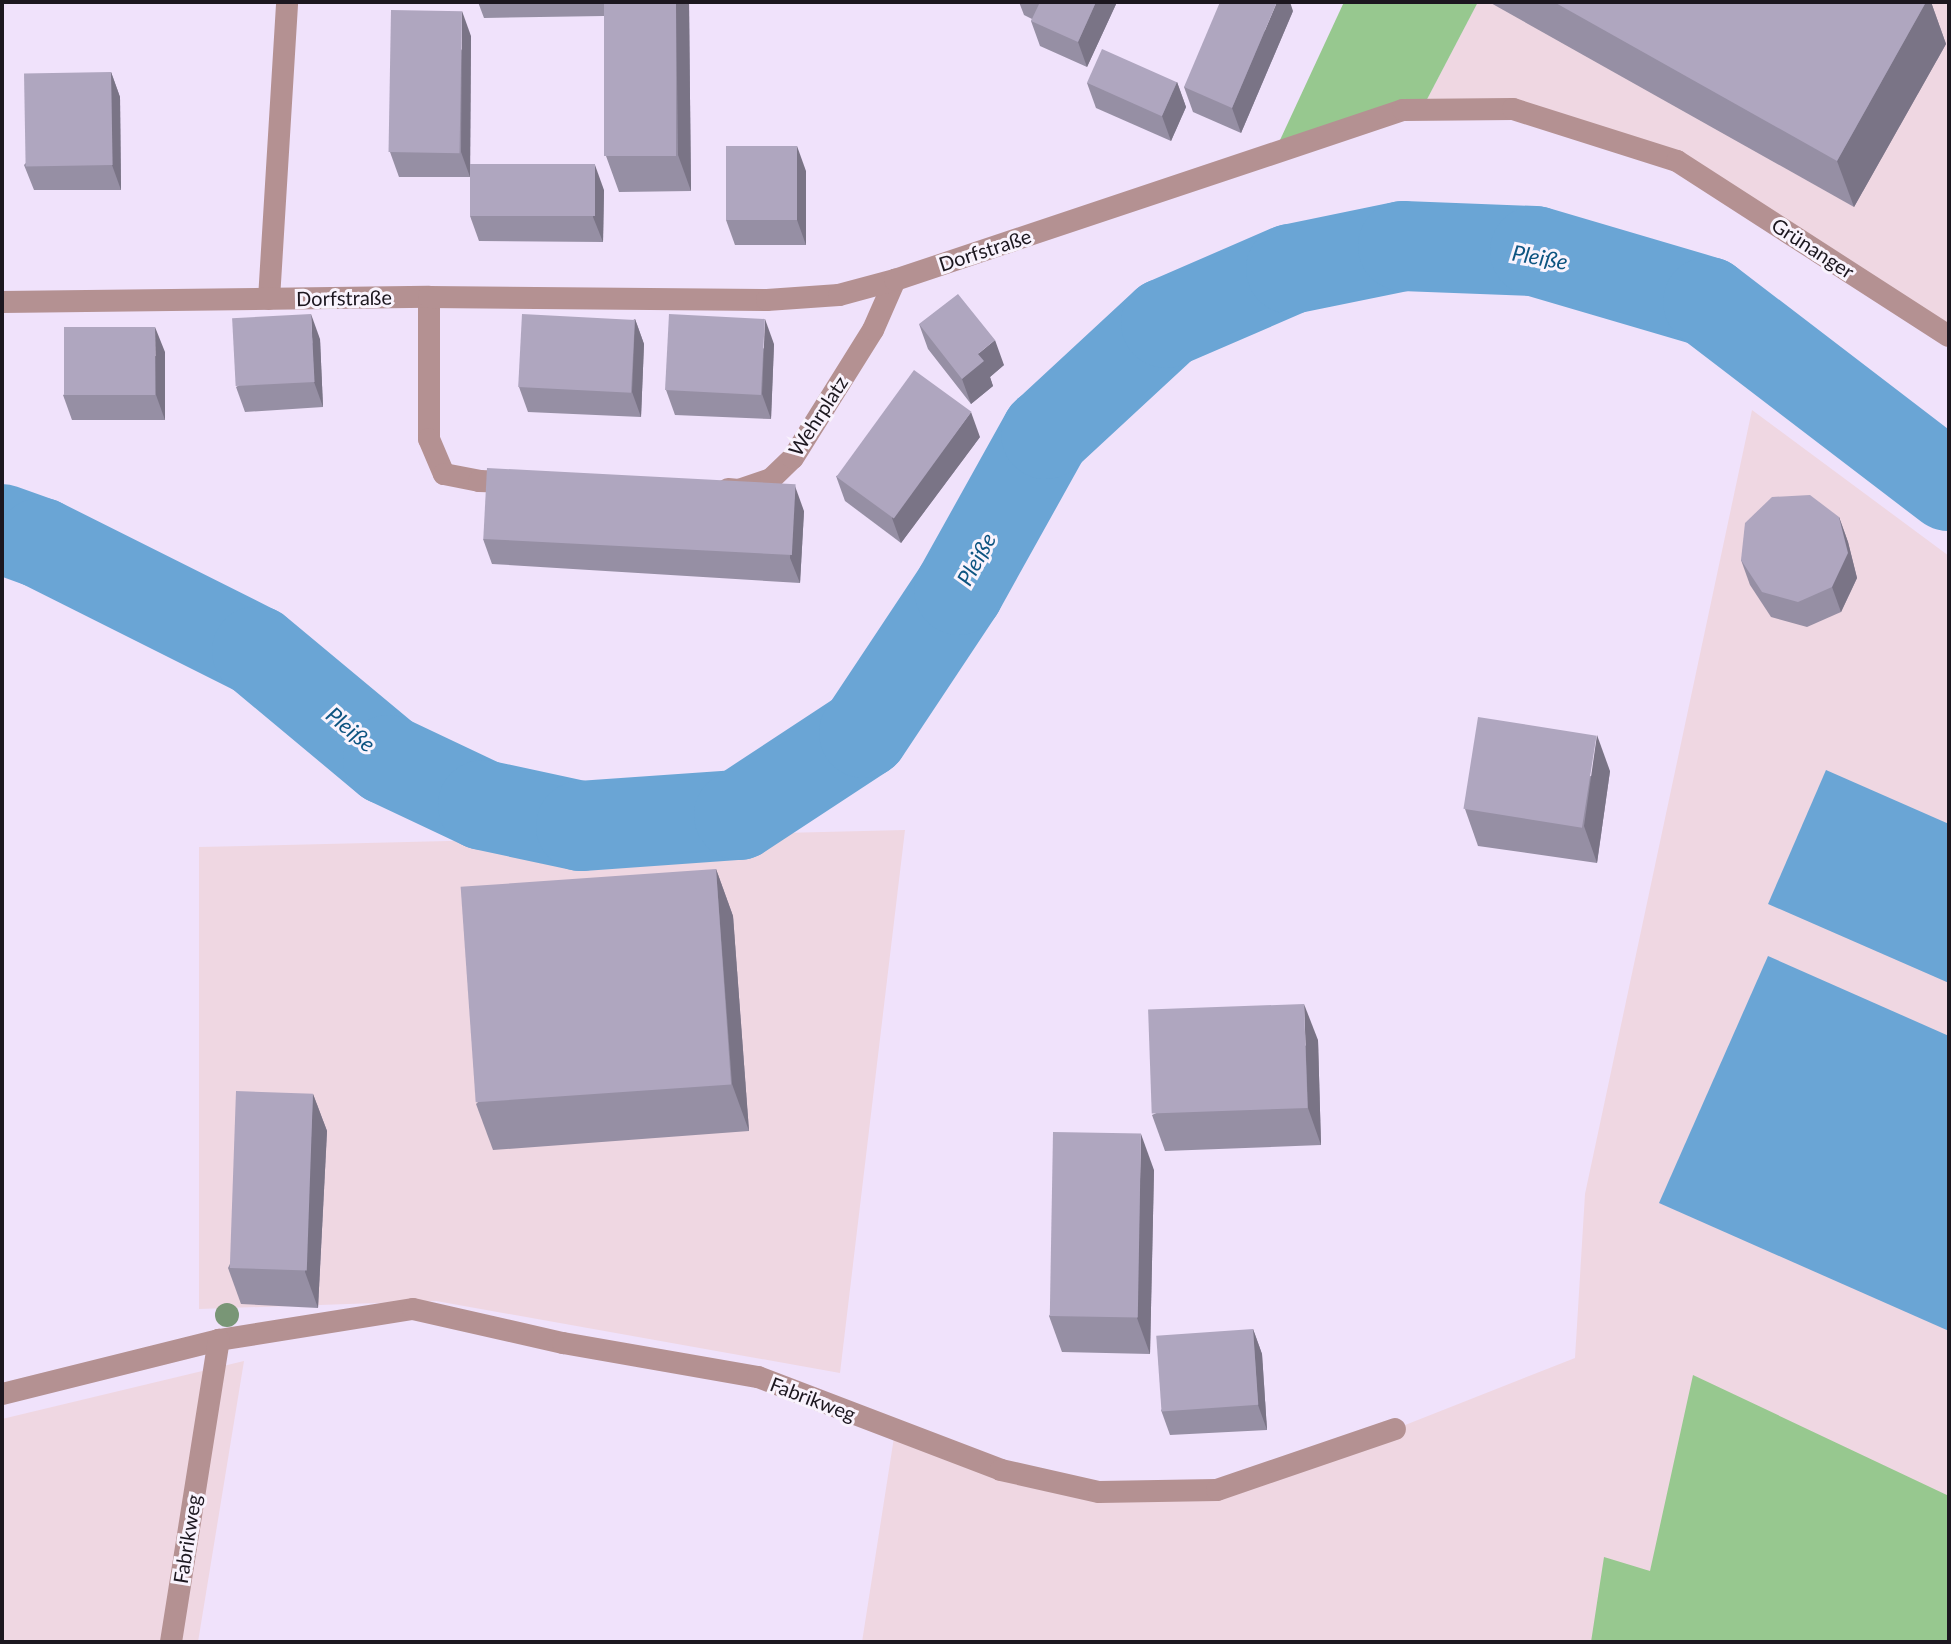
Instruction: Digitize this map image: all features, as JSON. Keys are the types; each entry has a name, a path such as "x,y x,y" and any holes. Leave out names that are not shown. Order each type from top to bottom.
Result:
{"street":[{"name":"Dorfstraße","path":"269,299 287,2"},
{"name":"Dorfstraße","path":"2,302 429,297 767,300 839,295 895,280 1403,110 1513,109 1677,161"},
{"name":"Grünanger","path":"1677,161 1949,336"},
{"name":"Wehrplatz","path":"708,489 739,490 771,479 793,458 873,330 895,280"},
{"path":"429,297 429,439 444,474 479,481 540,483"},
{"name":"Fabrikweg","path":"2,1394 219,1340 413,1309 563,1343 758,1377 1001,1470 1099,1492 1217,1490 1395,1429"},
{"name":"Fabrikweg","path":"171,1642 219,1340"}],"shaded area":[{"path":"1478,2 1949,2 1949,336 1677,161 1513,109 1423,107"},
{"path":"1752,410 1949,556 1949,1642 862,1642 895,1431 1099,1492 1217,1490 1395,1429 1575,1358 1585,1194"},
{"path":"905,830 840,1373 436,1301 199,1309 199,847"},
{"path":"244,1361 198,1642 2,1642 2,1419"}],"green space":[{"path":"1344,2 1478,2 1423,107 1274,153"},
{"path":"1693,1375 1949,1496 1949,1642 1591,1642 1604,1557 1650,1571"}],"water":[{"path":"1826,770 1949,824 1949,983 1768,904"},
{"path":"1768,956 1949,1036 1949,1331 1659,1203"}],"building":[{"path":"604,2 676,2 676,156 604,156"},
{"path":"1040,2 1096,2 1078,42 1031,21"},
{"path":"1220,2 1277,2 1232,108 1184,87"},
{"path":"1554,2 1926,2 1837,161"},
{"path":"391,10 462,11 460,153 389,152"},
{"path":"1102,49 1177,82 1162,116 1087,83"},
{"path":"111,72 113,165 26,167 24,74"},
{"path":"726,146 797,146 797,220 726,220"},
{"path":"470,164 595,164 595,216 470,216"},
{"path":"958,294 995,340 978,354 984,361 962,379 919,324"},
{"path":"311,314 315,382 236,386 232,318"},
{"path":"522,314 635,320 631,393 518,387"},
{"path":"669,314 765,319 761,395 665,390"},
{"path":"64,327 155,327 155,395 64,395"},
{"path":"914,370 971,412 894,519 836,477"},
{"path":"487,468 796,484 792,555 483,539"},
{"path":"1810,495 1839,517 1848,553 1832,587 1798,602 1762,592 1741,560 1745,523 1772,497"},
{"path":"1478,717 1597,736 1582,828 1463,809"},
{"path":"716,869 731,1084 476,1102 461,887"},
{"path":"1304,1004 1308,1108 1152,1113 1148,1009"},
{"path":"236,1091 313,1094 307,1271 230,1268"},
{"path":"1053,1132 1141,1134 1138,1318 1050,1316"},
{"path":"1253,1329 1258,1405 1162,1412 1156,1336"}],"waterway":[{"name":"Pleiße","path":"2,529 41,543 257,651 388,760 483,805 581,826 739,815 864,733 959,590 1046,434 1166,323 1291,269 1403,246 1535,251 1708,302 1949,486"}]}
